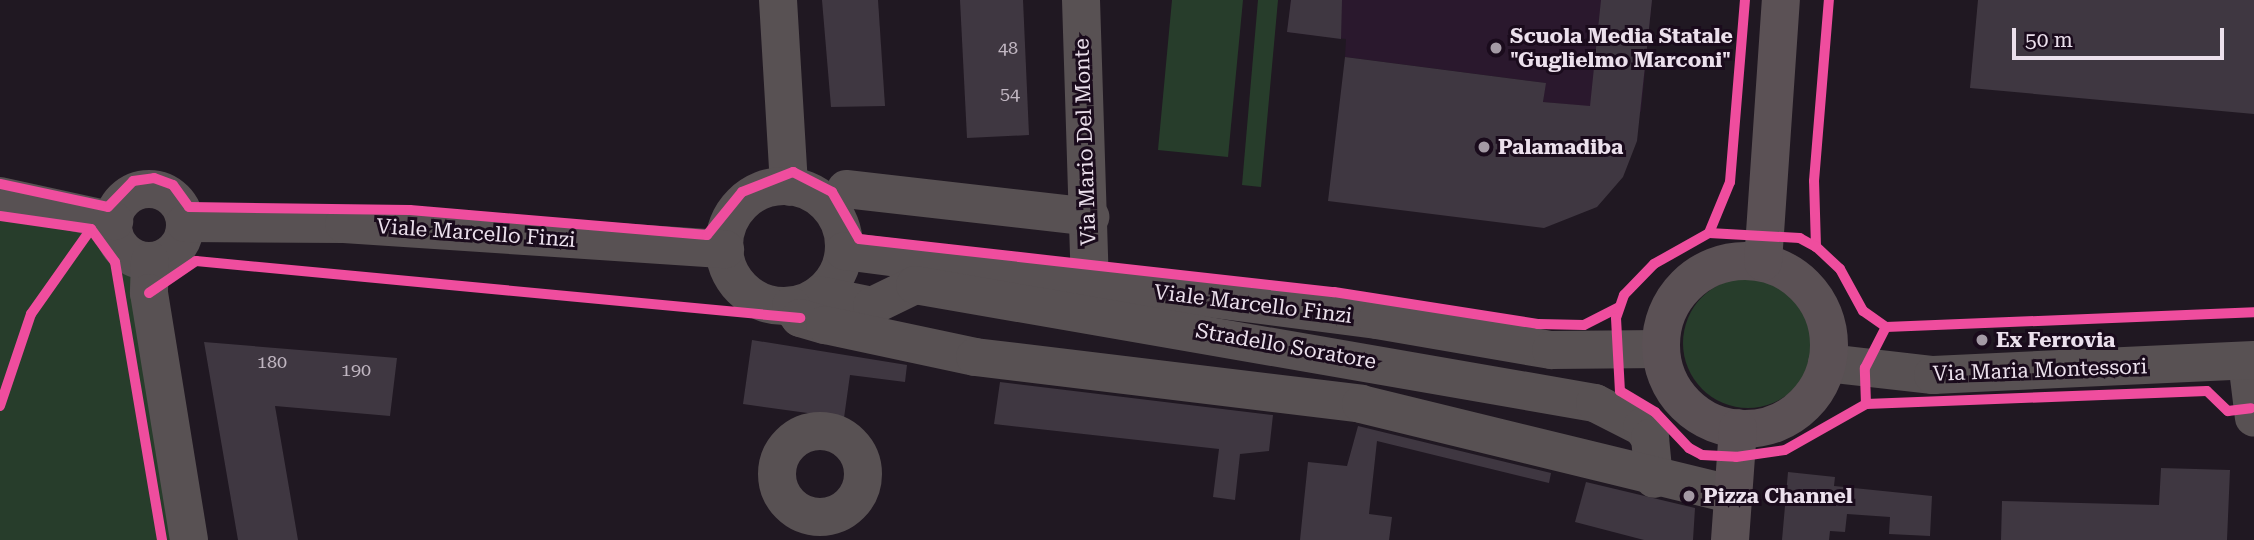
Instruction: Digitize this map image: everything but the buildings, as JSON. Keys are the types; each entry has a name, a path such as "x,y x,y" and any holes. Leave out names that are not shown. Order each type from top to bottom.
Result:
{"main road":[{"path":"1763,262 1781,0"},
{"path":"1763,262 1811,293 1827,328 1827,363 1802,407 1773,424 1738,429 1691,410 1670,382 1661,349 1664,320 1685,285 1721,264 1763,262"},
{"path":"1730,540 1738,429"}],"street":[{"path":"778,0 789,187"},
{"name":"Via Mario Del Monte","path":"1080,0 1090,217 1090,284"},
{"path":"975,357 872,306 805,301 748,294 729,270 725,249 728,226 747,199 789,187 827,204 837,218 844,251 805,301 800,318 825,325 975,357 1361,404 1569,450 1654,479 1733,495"},
{"path":"145,189 168,195 186,223 179,246 150,261 119,245 114,222 124,200 145,189"},
{"path":"846,189 1090,217"},
{"path":"0,196 114,222"},
{"name":"Viale Marcello Finzi","path":"186,223 344,224 725,249"},
{"name":"Viale Marcello Finzi","path":"844,251 1377,320 1551,351 1661,349"},
{"path":"150,261 149,293 189,540"},
{"name":"Stradello Soratore","path":"872,306 915,285 1595,402 1642,427 1652,446 1654,479"},
{"path":"2251,360 2254,418"},
{"name":"Via Maria Montessori","path":"1827,363 1933,375 2251,360"}],"shaded area":[{"name":"Scuola Media Statale \"Guglielmo Marconi\"","path":"1291,0 1652,0 1641,112 1543,102 1545,83 1345,57 1346,39 1287,32"}],"green space":[{"path":"1172,0 1243,0 1228,157 1158,150"},
{"path":"1258,0 1278,0 1261,187 1242,185"},
{"path":"0,211 99,221 132,273 174,540 0,540"},
{"path":"1748,278 1773,283 1794,297 1808,318 1813,343 1808,368 1794,389 1773,403 1748,408 1723,403 1702,389 1688,368 1683,343 1688,318 1702,297 1723,283"}],"cycle path":[{"path":"1709,233 1730,182 1745,0"},
{"path":"1816,247 1814,181 1829,0"},
{"path":"0,184 108,207 133,181 154,178 173,185 189,207 410,210 707,235 742,192 793,172 832,192 859,239 1334,292 1538,324 1584,325 1618,308"},
{"path":"0,216 91,229 115,262 162,540"},
{"path":"0,406 31,314 91,229"},
{"path":"1886,327 1863,311 1840,269 1816,247 1800,238 1709,233 1654,264 1624,295 1616,318 1620,391 1655,412 1689,448 1702,455 1736,457 1785,450 1866,404 2207,391 2228,411 2251,408"},
{"path":"149,293 196,261 800,318"},
{"path":"1866,404 1865,368 1886,327 2254,312"}],"place":[{"name":"Scuola Media Statale \"Guglielmo Marconi\"","path":"1496,48"},
{"name":"Palamadiba","path":"1484,147"},
{"name":"Ex Ferrovia","path":"1982,340"},
{"name":"Pizza Channel","path":"1689,496"}]}
